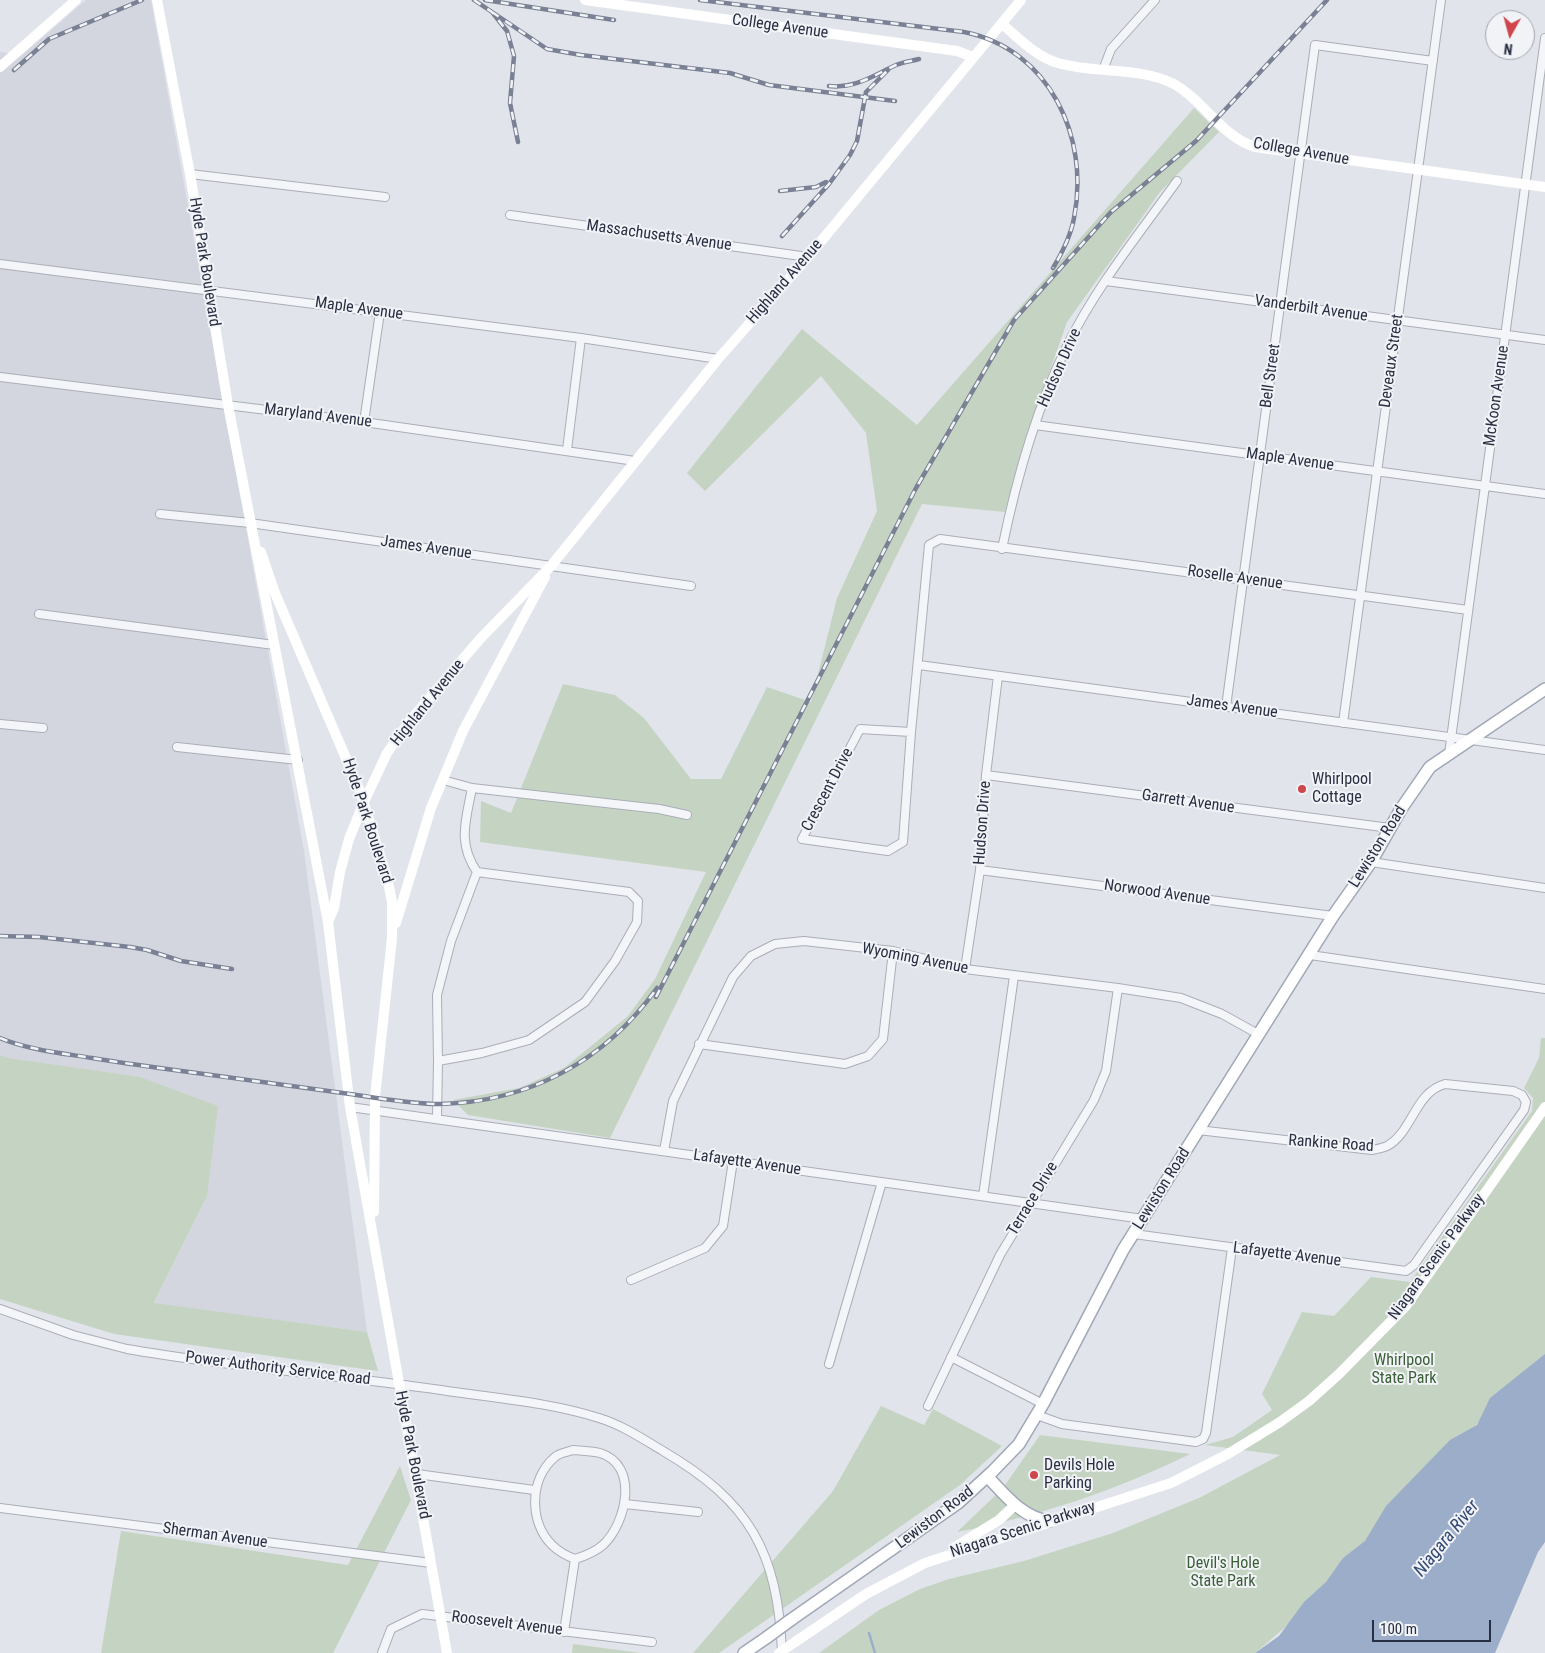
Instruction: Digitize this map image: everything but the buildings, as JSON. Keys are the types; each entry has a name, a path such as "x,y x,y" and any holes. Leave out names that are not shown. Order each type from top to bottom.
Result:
{"main road":[{"path":"0,67 76,0"},
{"name":"Hyde Park Boulevard","path":"158,0 190,174 228,404 328,922 350,1107 398,1384 417,1474 447,1653"},
{"name":"College Avenue","path":"584,0 957,51 973,57"},
{"name":"Highland Avenue","path":"328,922 334,908 340,872 349,840 364,802 387,753 408,723 480,639 551,566 718,359 808,257 1021,0"},
{"name":"College Avenue","path":"1002,24 1051,61 1167,81 1184,91 1224,129 1255,147 1545,187"},
{"name":"Hyde Park Boulevard","path":"250,523 275,593 344,749 364,802 387,878 392,902 392,938 379,1041 374,1110 373,1177 376,1257"},
{"name":"Highland Avenue","path":"392,938 415,856 443,780 470,715 551,566"},
{"name":"Lewiston Road","path":"744,1653 922,1529 988,1477 1018,1444 1040,1409 1105,1284 1143,1219 1258,1034 1310,955 1333,916 1371,862 1390,828 1430,767 1545,689"},
{"name":"Niagara Scenic Parkway","path":"781,1653 794,1642 872,1590 937,1558 1150,1491 1192,1473 1272,1427 1310,1401 1346,1368 1406,1306 1545,1107"},
{"path":"988,1477 1015,1505 1036,1519 1049,1522"},
{"path":"937,1558 1000,1520 1015,1505"}],"street":[{"path":"1103,70 1111,49 1155,0"},
{"name":"Deveaux Street","path":"1343,722 1441,0"},
{"name":"McKoon Avenue","path":"1449,754 1545,38"},
{"name":"Bell Street","path":"1226,707 1315,45 1433,61"},
{"path":"190,174 385,197"},
{"name":"Hudson Drive","path":"1002,549 1015,486 1035,425 1067,345 1106,281 1177,181"},
{"name":"Massachusetts Avenue","path":"510,215 808,257"},
{"name":"Maple Avenue","path":"0,264 581,338 718,359"},
{"name":"Vanderbilt Avenue","path":"1106,281 1545,340"},
{"path":"364,422 380,312"},
{"path":"567,450 581,338"},
{"name":"Maryland Avenue","path":"0,377 228,404 635,461"},
{"name":"Maple Avenue","path":"1035,425 1545,494"},
{"name":"James Avenue","path":"160,514 250,523 691,586"},
{"name":"Crescent Drive","path":"911,732 860,729 802,839 888,852 903,842 911,732 919,665 929,545 940,539 1002,549"},
{"name":"Roselle Avenue","path":"1002,549 1243,579 1468,610"},
{"path":"39,614 274,644"},
{"name":"James Avenue","path":"919,665 1545,750"},
{"name":"Hudson Drive","path":"965,969 980,870 986,775 998,676"},
{"path":"0,724 43,728"},
{"path":"177,746 298,760"},
{"name":"Garrett Avenue","path":"986,775 1390,828"},
{"path":"443,780 472,788 659,809 686,815"},
{"path":"472,788 465,836 465,852 477,872"},
{"path":"1371,862 1545,888"},
{"name":"Norwood Avenue","path":"980,870 1333,916"},
{"path":"438,1060 482,1053 529,1040 585,1002 615,961 637,922 638,900 629,892 477,872"},
{"path":"437,1118 437,995 451,941 477,872"},
{"name":"Wyoming Avenue","path":"664,1151 673,1101 733,977 751,956 775,944 804,941 893,951 965,969 1118,988 1181,998 1222,1014 1258,1034"},
{"path":"699,1044 845,1064 868,1056 883,1039 893,951"},
{"path":"1310,955 1545,989"},
{"path":"983,1196 1014,976"},
{"name":"Terrace Drive","path":"928,1406 993,1267 1094,1100 1106,1070 1118,988"},
{"name":"Rankine Road","path":"1198,1130 1372,1150 1388,1146 1436,1087 1445,1084 1513,1092 1522,1095 1526,1102 1524,1110 1428,1245"},
{"name":"Lafayette Avenue","path":"350,1107 1143,1219"},
{"path":"631,1280 705,1248 723,1226 734,1161"},
{"path":"829,1364 882,1182"},
{"name":"Lafayette Avenue","path":"1134,1234 1406,1270 1414,1265 1428,1245"},
{"path":"952,1357 1062,1424 1196,1442 1204,1439 1232,1248"},
{"name":"Power Authority Service Road","path":"0,1309 86,1339 127,1349 398,1384 556,1408 601,1418 625,1429 704,1477 738,1510 763,1550 777,1595 781,1653"},
{"path":"573,1450 601,1453 615,1462 625,1486 625,1504 618,1525 603,1544 576,1560 552,1545 543,1533 536,1516 534,1490 543,1472 556,1456 573,1450"},
{"path":"417,1474 534,1490"},
{"path":"625,1504 698,1512"},
{"name":"Sherman Avenue","path":"0,1508 431,1563"},
{"path":"564,1632 576,1560"},
{"name":"Roosevelt Avenue","path":"382,1653 391,1629 422,1614 652,1642"}],"shaded area":[{"path":"86,0 151,0 304,851 367,1332 154,1304 207,1196 0,1055 0,52 22,55"}],"green space":[{"path":"1194,108 1219,132 1160,192 1067,322 1021,453 1005,512 922,504 610,1138 468,1115 453,1100 519,1088 564,1068 628,1016 655,979 706,872 480,842 481,801 511,813 563,684 615,695 644,718 691,779 721,779 767,687 811,702 837,598 877,511 866,433 821,376 705,491 687,473 802,329 917,425"},
{"path":"1541,1038 1545,1038 1545,1357 1491,1404 1470,1434 1296,1618 1255,1653 819,1653 879,1610 920,1589 949,1579 1024,1561 1113,1533 1199,1498 1280,1455 1205,1445 1233,1437 1272,1410 1262,1394 1302,1312 1334,1316 1371,1277 1410,1282 1532,1111 1533,1098 1524,1088 1539,1058"},
{"path":"0,1055 8,1058 140,1077 218,1106 207,1196 154,1303 367,1332 378,1371 114,1334 0,1299"},
{"path":"881,1406 924,1425 933,1409 1002,1446 960,1485 719,1653 693,1653 833,1491"},
{"path":"1040,1435 1190,1454 1133,1480 1076,1501 987,1526 957,1532 1003,1488"},
{"path":"400,1466 411,1500 333,1653 101,1653 121,1531 348,1565"},
{"path":"573,1644 641,1653 572,1653"}],"water":[{"name":"Niagara River","path":"1545,1354 1545,1542 1538,1552 1495,1653 1255,1653 1279,1636 1304,1602 1326,1582 1343,1558 1365,1541 1386,1506 1450,1440 1477,1425 1490,1398"}],"waterway":[{"path":"869,1633 875,1653"}],"railway":[{"path":"14,70 49,39 142,0"},
{"path":"474,0 492,12 507,31 514,56 510,103 518,142"},
{"path":"485,0 614,20"},
{"path":"700,0 964,32 994,42 1020,57 1041,77 1057,101 1069,128 1076,158 1077,188 1074,218 1066,244 1053,268"},
{"path":"656,997 916,488 1014,320 1111,212 1196,141 1327,0"},
{"path":"492,12 547,49 581,55 730,73 769,85 895,101"},
{"path":"829,86 856,83 896,65 919,59"},
{"path":"782,236 829,184 850,155 857,141 866,92 888,70"},
{"path":"780,191 816,187 826,182"},
{"path":"0,936 39,937 130,947 147,950 181,961 232,969"},
{"path":"0,1038 57,1053 417,1103 440,1104 473,1101 504,1095 534,1086 562,1073 614,1037 657,988"}],"place":[{"name":"Whirlpool Cottage","path":"1302,789"},
{"name":"Devils Hole Parking","path":"1034,1475"}],"park label":[{"name":"Whirlpool State Park","path":"1404,1370"},
{"name":"Devil's Hole State Park","path":"1223,1573"}]}
